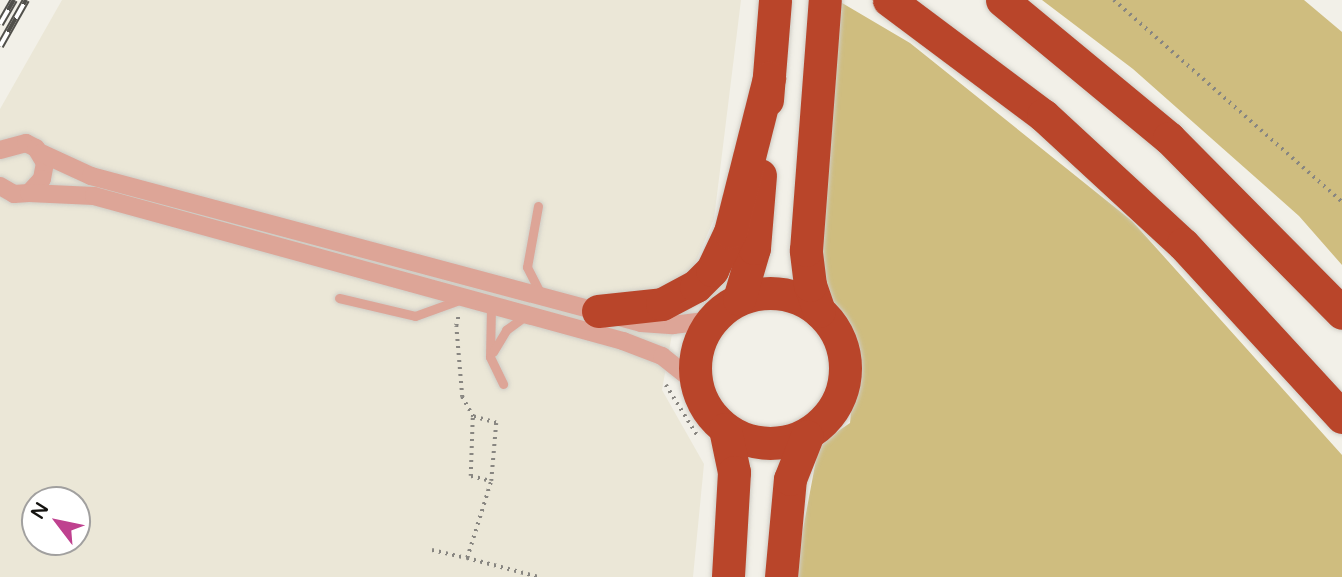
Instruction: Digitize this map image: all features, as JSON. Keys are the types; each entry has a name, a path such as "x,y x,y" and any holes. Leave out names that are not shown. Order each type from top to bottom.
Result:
{"highway":[{"path":"739,299 754,248 775,0"},
{"path":"780,577 789,486 807,436 831,412 845,376 840,339 819,310 810,285 806,250 825,0"},
{"path":"889,0 921,20 1042,115 1183,244 1342,417"},
{"path":"1002,0 1169,138 1342,313"},
{"path":"598,311 662,304 696,286 712,270 730,232 769,78"},
{"path":"728,577 734,472 714,438 696,383 699,344 713,320 739,299 787,294 819,310"},
{"path":"714,438 761,442 807,436"}],"street":[{"path":"0,150 21,142 91,176 651,325 713,320"},
{"path":"29,193 44,174 41,153"},
{"path":"0,186 14,194 94,196 643,347 671,361 696,383"}],"lane":[{"path":"538,206 527,267 544,297"},
{"path":"339,298 415,316 462,299"},
{"path":"491,306 491,357 503,384"},
{"path":"491,357 506,330 527,315"}],"path":[{"path":"1114,0 1342,202"},
{"path":"462,299 457,338 462,397 473,417 471,476 491,481"},
{"path":"662,380 714,438"},
{"path":"467,558 491,481 496,423 473,417"},
{"path":"432,550 539,577"}],"shaded area":[{"path":"62,0 741,0 714,219 677,306 662,390 704,464 693,577 0,577 0,109"},
{"path":"837,0 910,43 1132,221 1342,455 1342,577 794,577 819,444 850,423 856,360 830,302 819,246"},
{"path":"1042,0 1304,0 1342,32 1342,265 1299,216 1133,69"}],"railway":[{"path":"0,24 14,0"},
{"path":"0,46 26,0"}]}
